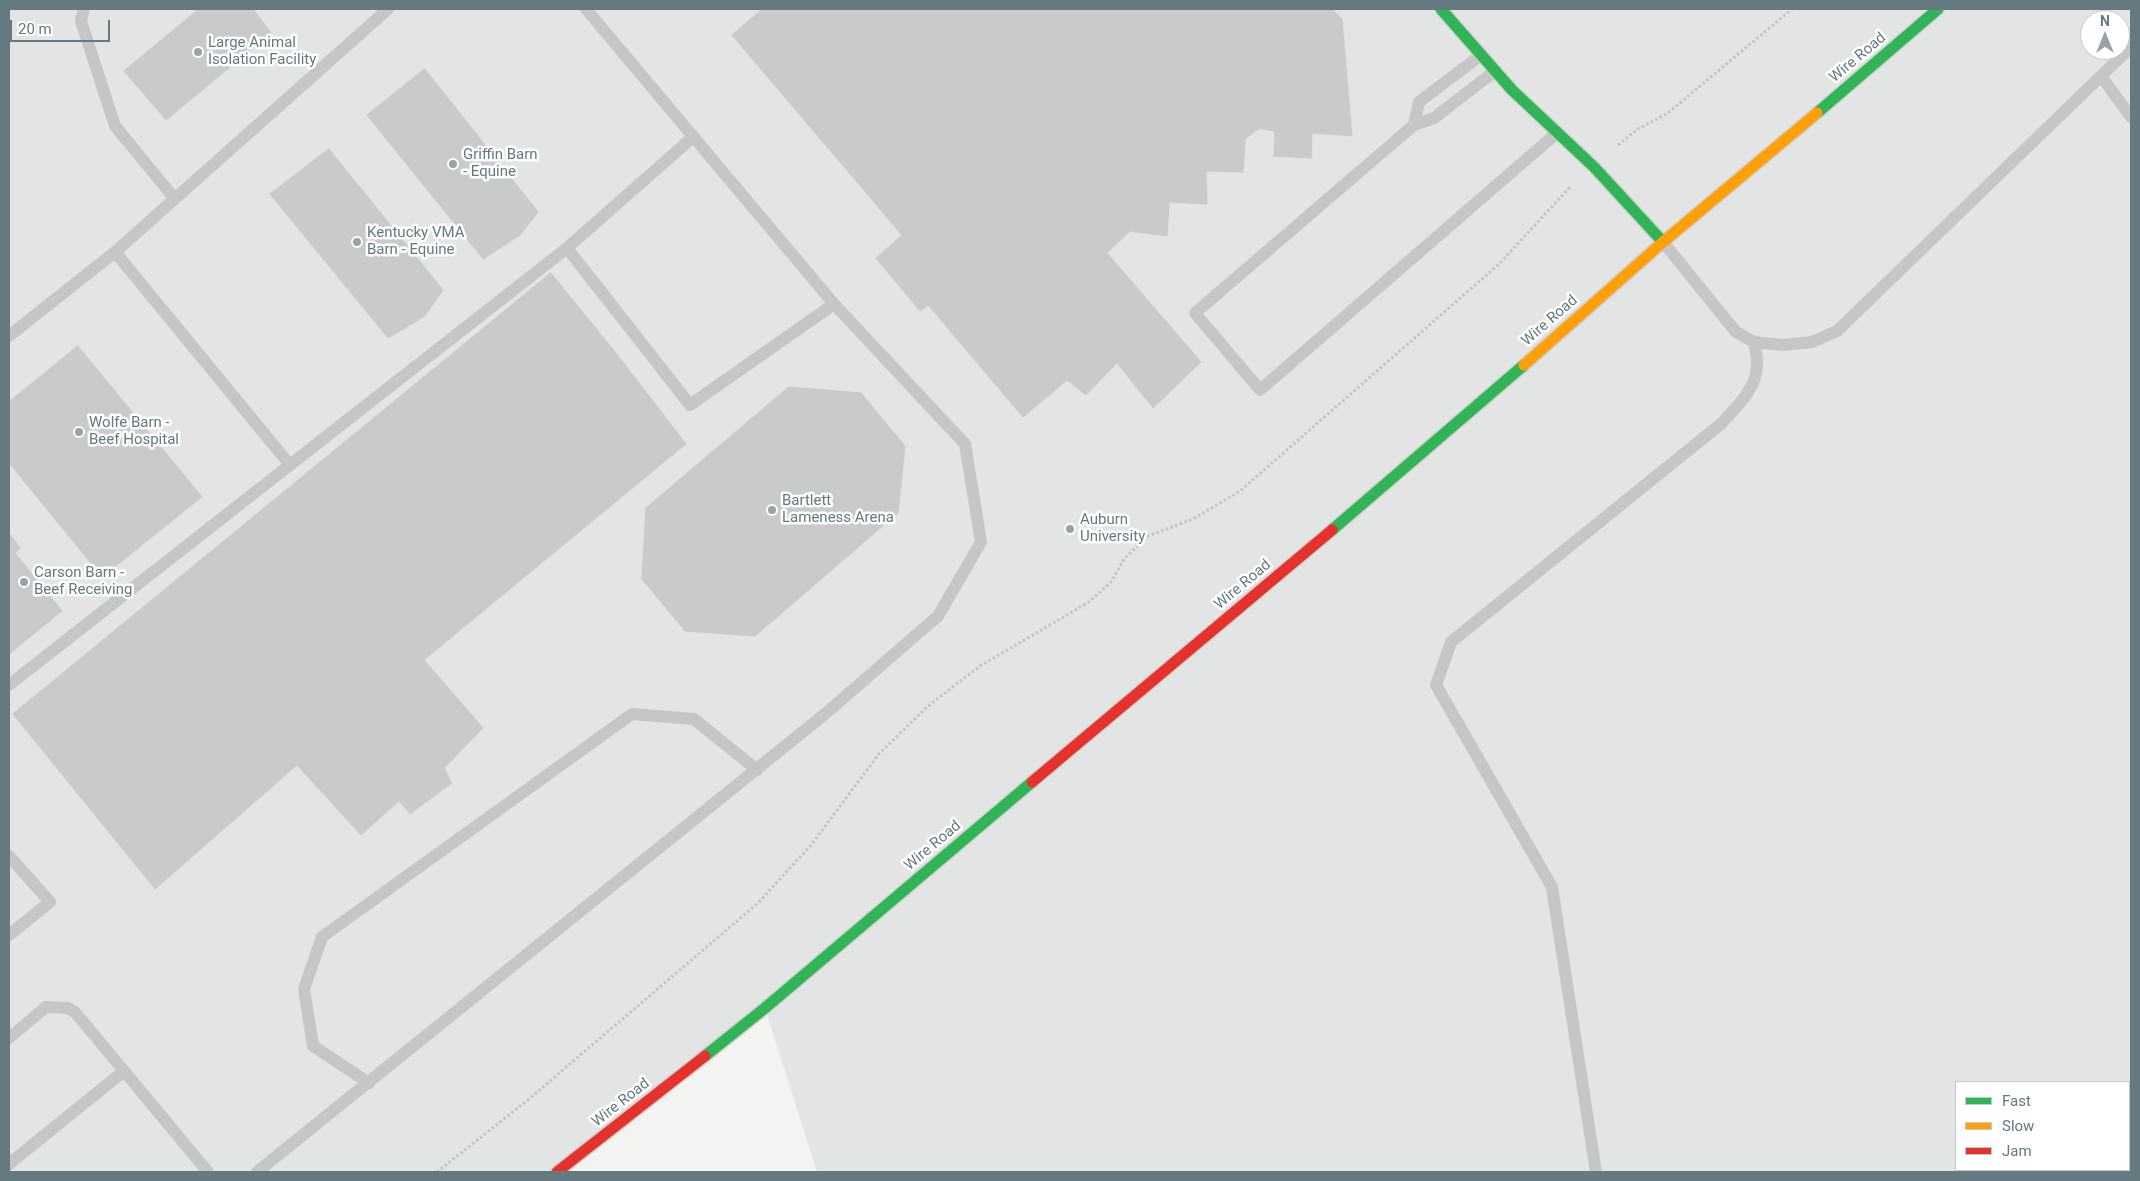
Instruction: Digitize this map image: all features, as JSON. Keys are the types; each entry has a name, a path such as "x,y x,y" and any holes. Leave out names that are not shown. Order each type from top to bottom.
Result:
{"street":[{"path":"1441,9 1512,90 1594,167 1663,242"},
{"name":"Wire Road","path":"558,1172 764,1008 1437,441 1663,242 1938,9"}],"lane":[{"path":"84,9 81,21 116,126 175,199"},
{"path":"257,1172 757,770 938,616 981,542 966,444 834,304 586,9"},
{"path":"9,336 116,252 384,10"},
{"path":"1663,242 1736,332 1754,342 1783,345 1812,342 1836,331 2131,47"},
{"path":"1414,124 1419,102 1481,55"},
{"path":"1495,71 1434,118 1414,124 1195,313 1260,390 1558,132"},
{"path":"2101,76 2131,116"},
{"path":"9,685 567,248 693,137"},
{"path":"567,248 690,405 834,304"},
{"path":"116,252 290,465"},
{"path":"1596,1172 1552,887 1436,685 1451,642 1722,423 1745,397 1754,382 1757,365 1754,342"},
{"path":"369,1083 313,1046 304,989 322,937 632,714 694,719 757,770"},
{"path":"9,856 50,902 9,935"},
{"path":"9,1038 46,1007 68,1008 75,1012 208,1172"},
{"path":"9,1164 124,1071"}],"path":[{"path":"1618,145 1638,129 1668,113 1792,9"},
{"path":"437,1172 530,1099 758,903 811,845 879,754 928,706 980,666 1089,602 1111,582 1124,559 1148,536 1193,520 1240,491 1499,264 1573,183"}],"shaded area":[{"name":"Auburn University","path":"9,9 2131,9 2131,1172 817,1172 765,1008 566,1172 9,1172"}],"building":[{"name":"Large Animal Isolation Facility","path":"198,9 254,9 272,33 166,121 123,71"},
{"path":"762,9 1333,9 1343,19 1353,137 1313,134 1312,159 1273,157 1274,132 1260,129 1246,139 1244,173 1207,172 1208,205 1170,203 1168,237 1130,232 1108,253 1202,362 1153,409 1117,364 1086,396 1067,381 1023,418 928,306 920,312 875,258 901,235 731,35"},
{"name":"Griffin Barn - Equine","path":"425,68 539,212 520,236 483,260 366,115"},
{"name":"Kentucky VMA Barn - Equine","path":"329,148 444,290 425,317 388,339 269,194"},
{"path":"551,272 687,444 425,660 484,728 445,768 453,783 410,815 399,802 361,836 297,766 155,890 12,714"},
{"name":"Wolfe Barn - Beef Hospital","path":"78,345 203,497 102,578 9,464 9,401"},
{"name":"Bartlett Lameness Arena","path":"789,386 861,392 906,446 899,513 755,637 685,632 641,579 645,508"},
{"name":"Carson Barn - Beef Receiving","path":"9,532 21,548 16,553 63,611 9,655"}],"traffic: fast":[{"path":"1441,9 1512,90 1594,167 1663,242"},
{"path":"1817,113 1938,9"},
{"path":"1332,530 1524,365"},
{"path":"705,1056 765,1008 1032,782"}],"traffic: slow":[{"path":"1524,365 1663,242 1817,113"}],"traffic: jam":[{"path":"1032,782 1332,530"},
{"path":"557,1172 705,1056"}],"place":[{"name":"Large Animal Isolation Facility","path":"198,52"},
{"name":"Griffin Barn - Equine","path":"453,164"},
{"name":"Kentucky VMA Barn - Equine","path":"357,242"},
{"name":"Wolfe Barn - Beef Hospital","path":"79,432"},
{"name":"Bartlett Lameness Arena","path":"772,510"},
{"name":"Auburn University","path":"1070,529"},
{"name":"Carson Barn - Beef Receiving","path":"24,582"}]}
